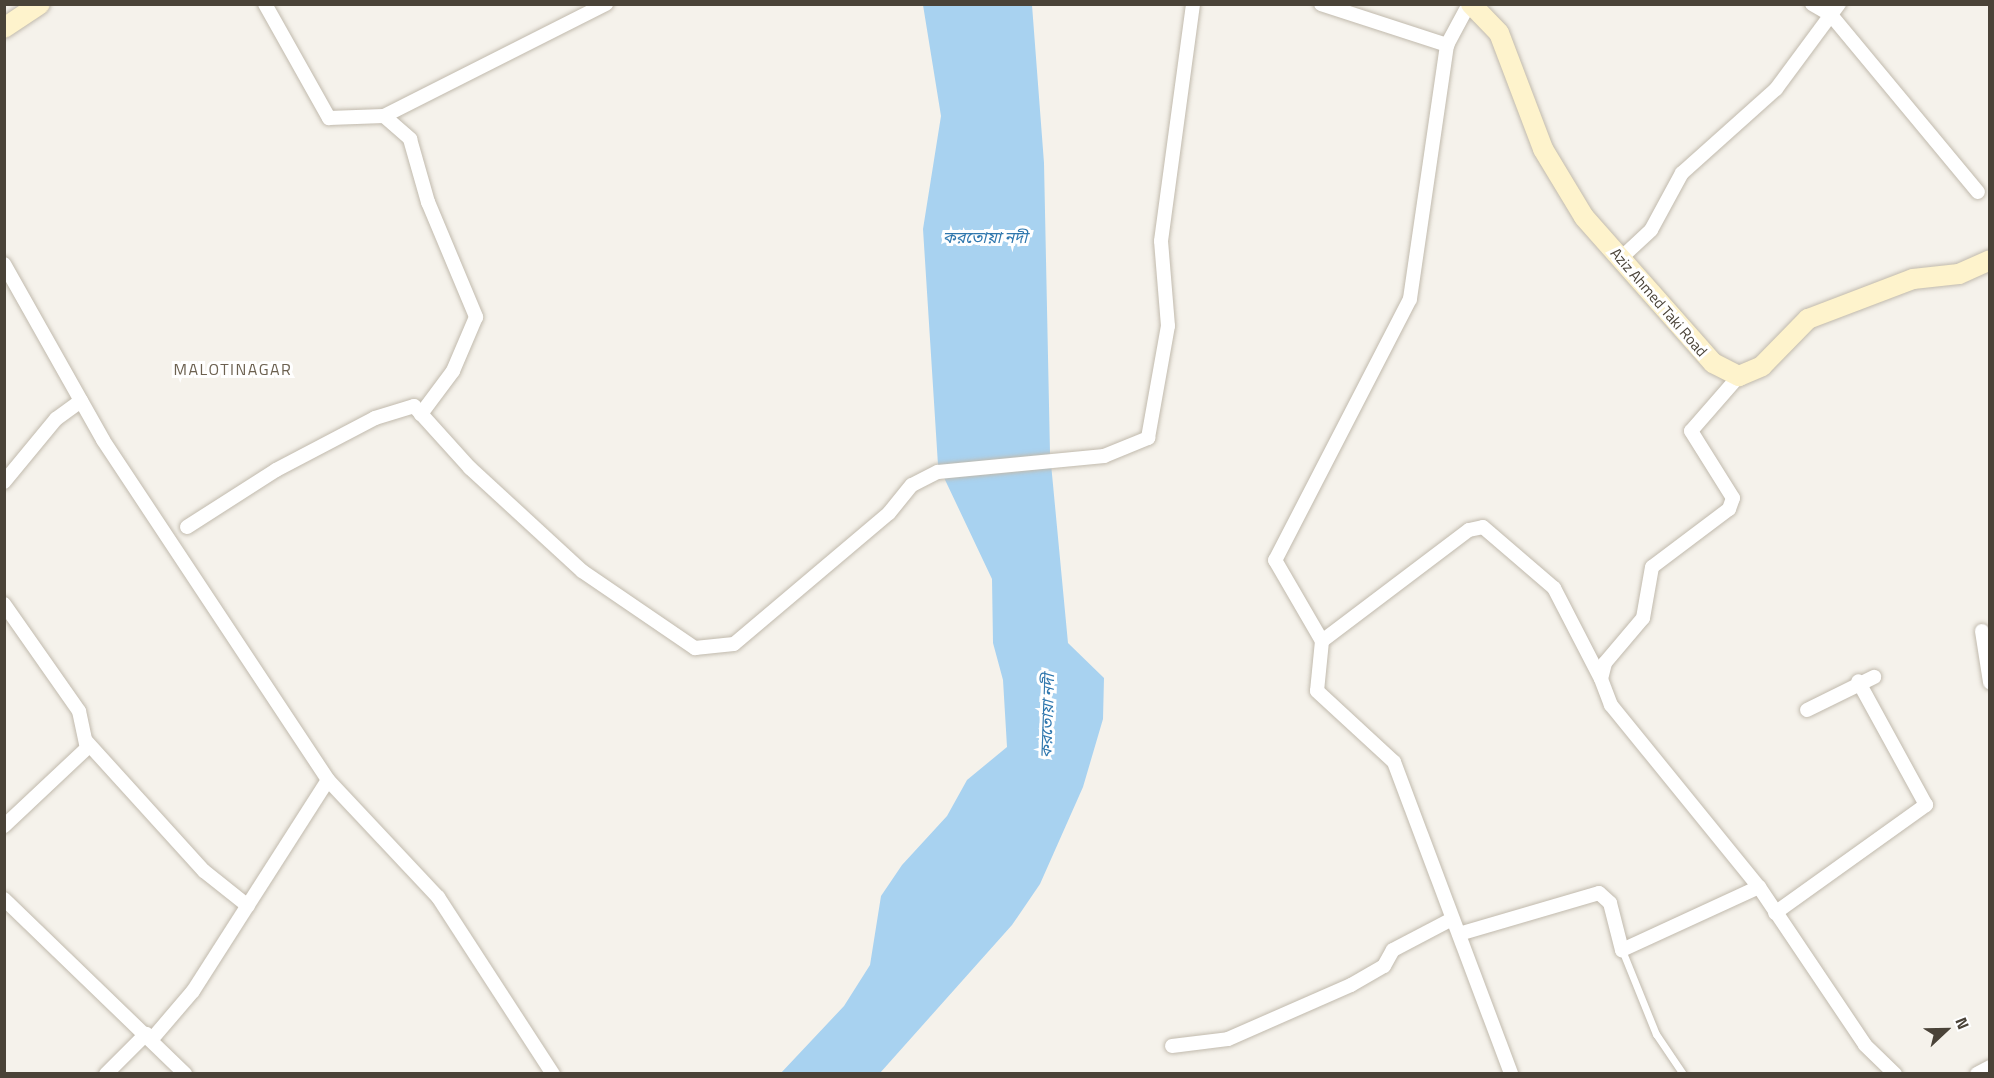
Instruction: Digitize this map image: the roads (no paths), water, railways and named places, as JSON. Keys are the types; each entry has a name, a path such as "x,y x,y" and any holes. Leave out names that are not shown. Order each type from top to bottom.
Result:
{"street":[{"path":"4,28 40,4"},
{"path":"265,4 329,118 384,116 606,4"},
{"path":"188,527 276,470 375,418 414,406 582,571 695,648 735,644 889,513 912,485 938,472 1104,456 1148,438 1168,326 1161,240 1194,4"},
{"path":"1321,4 1447,45"},
{"path":"1470,4 1447,45 1410,299 1275,560 1322,641 1317,691 1394,762 1511,1074"},
{"name":"Aziz Ahmed Taki Road","path":"1470,4 1499,33 1543,149 1584,217 1713,363 1739,376"},
{"path":"1812,4 1835,10 1978,192"},
{"path":"1622,258 1651,230 1682,173 1776,89 1835,10"},
{"path":"384,116 410,139 428,202 476,317 453,371 421,414"},
{"path":"1601,679 1605,663 1642,618 1652,567 1729,509 1733,498 1691,431 1739,376 1762,366 1808,319 1913,279 1959,274 1989,260"},
{"path":"4,264 81,401 328,780 438,897 554,1074"},
{"path":"4,482 56,419 81,401"},
{"path":"1322,641 1468,530 1483,527 1554,588 1601,679 1611,705 1759,887 1865,1045 1895,1074"},
{"path":"4,604 80,711 87,748 4,826"},
{"path":"1982,631 1989,682"},
{"path":"1807,710 1858,681 1874,677"},
{"path":"1775,913 1926,805 1858,681"},
{"path":"86,741 204,871 248,906"},
{"path":"106,1074 149,1036 194,991 328,780"},
{"path":"1459,934 1599,893 1610,903 1622,950 1759,887"},
{"path":"4,899 149,1036 185,1074"},
{"path":"1172,1046 1228,1039 1351,985 1384,966 1393,950 1452,919"},
{"path":"1977,1074 1989,1067"}],"lane":[{"path":"1622,950 1656,1034 1683,1074"}],"water":[{"name":"করতোয়া নদী","path":"923,5 1032,5 1044,163 1050,453 1068,643 1104,678 1103,719 1083,787 1040,884 1012,925 880,1073 780,1074 844,1006 870,965 881,896 902,865 947,816 967,780 1007,747 1003,680 993,643 992,579 938,465 923,229 941,116"}],"district":[{"name":"MALOTINAGAR","path":"233,369"}]}
